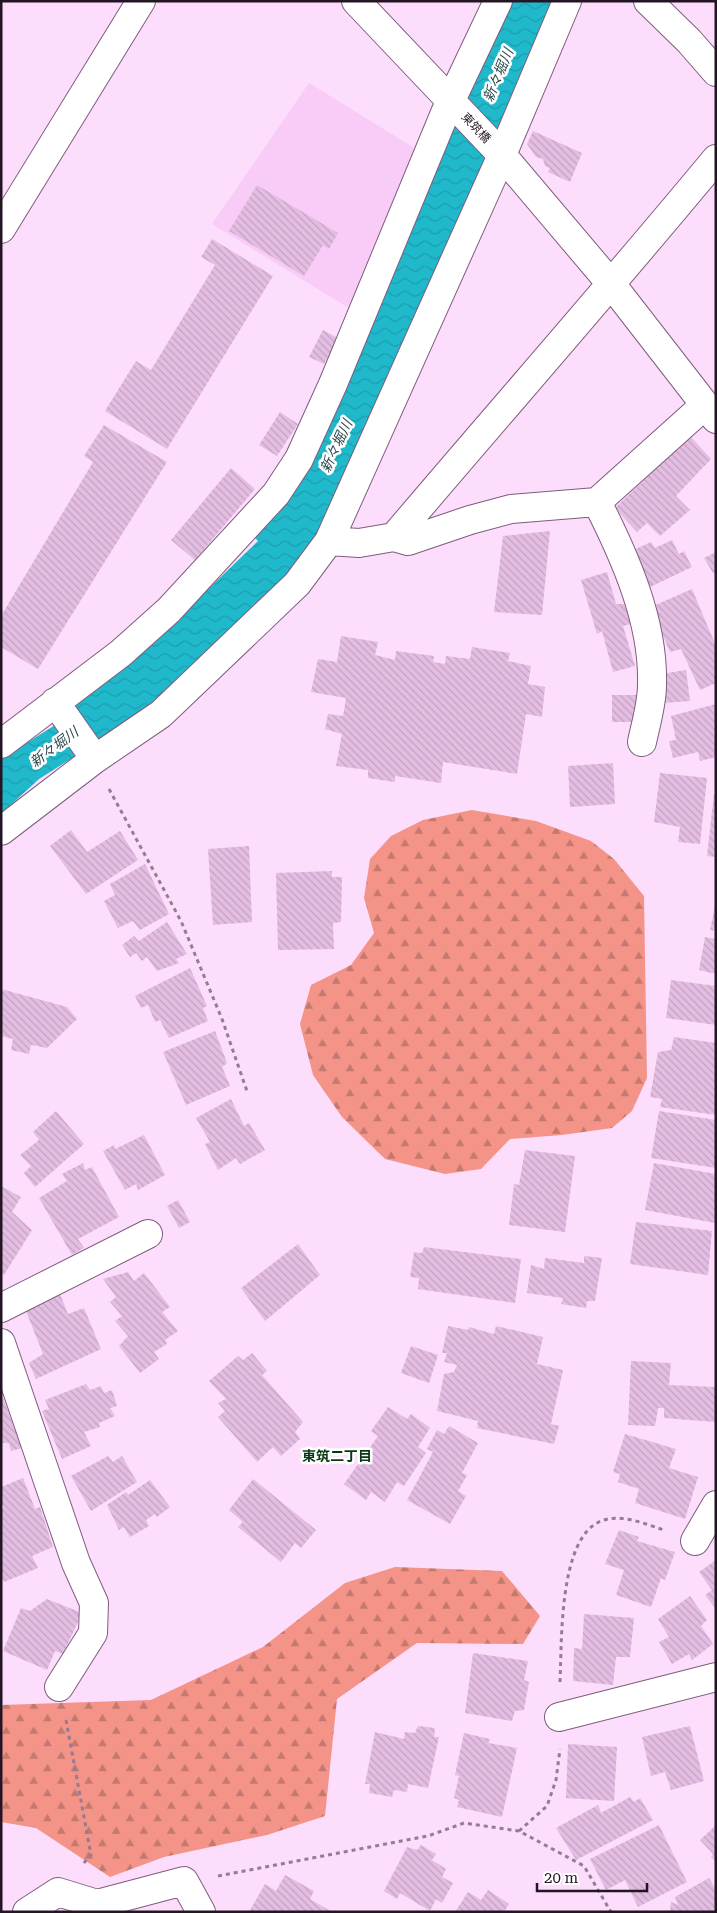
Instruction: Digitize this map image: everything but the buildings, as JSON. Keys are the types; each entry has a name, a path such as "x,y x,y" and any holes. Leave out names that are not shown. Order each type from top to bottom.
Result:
{"street":[{"path":"1,229 141,1"},
{"name":"東筑橋","path":"356,1 498,151 612,285 710,412"},
{"path":"1,744 121,653 169,610 276,494 298,459 333,384 498,1"},
{"path":"1,831 95,759 161,714 296,584 329,541 498,151 567,1"},
{"path":"648,1 689,41 716,72"},
{"path":"394,537 553,350 612,285 716,159"},
{"path":"329,541 359,543 394,537 408,541 470,520 511,509 597,502 710,412"},
{"path":"597,502 615,536 627,568 646,633 652,686 642,742"},
{"path":"55,702 95,759"},
{"path":"1,1308 148,1234"},
{"path":"1,1343 76,1563 94,1603 93,1632 59,1687"},
{"path":"695,1541 716,1505"},
{"path":"560,1717 716,1677"},
{"path":"28,1912 58,1892 97,1904 184,1881 201,1912"}],"path":[{"path":"95,759 117,806 181,921 222,1019 248,1094"},
{"path":"519,1831 547,1806 556,1780 560,1752 561,1658 570,1564 582,1536 600,1521 629,1519 695,1541"},
{"path":"58,1892 91,1855 59,1687"},
{"path":"184,1881 272,1867 428,1836 464,1823 519,1831 584,1866 611,1912"}],"shaded area":[{"path":"309,83 421,152 352,310 212,224"}],"green space":[{"path":"472,810 536,821 591,841 614,859 644,896 647,1078 632,1111 612,1128 562,1135 510,1139 481,1169 445,1174 385,1159 342,1117 313,1075 300,1024 311,985 351,965 374,933 364,898 370,859 391,836 423,820"},
{"path":"395,1567 502,1571 540,1616 523,1644 417,1643 337,1699 325,1816 267,1835 164,1857 110,1877 36,1828 1,1822 1,1705 151,1700 263,1647 345,1583"}],"water":[{"name":"新々堀川","path":"507,1 560,1 328,523 297,565 186,678 134,719 39,779 1,814 1,759 52,727 89,692 146,649 258,541 253,536"}],"district":[{"name":"東筑二丁目","path":"337,1456"}]}
